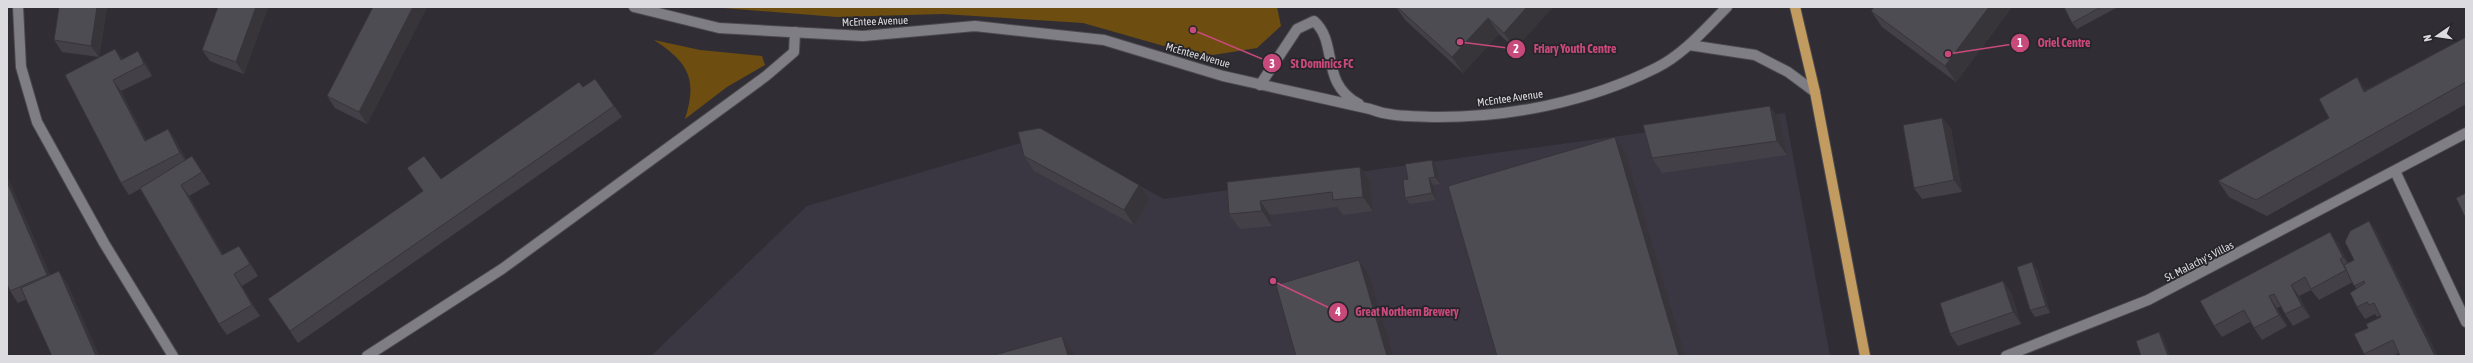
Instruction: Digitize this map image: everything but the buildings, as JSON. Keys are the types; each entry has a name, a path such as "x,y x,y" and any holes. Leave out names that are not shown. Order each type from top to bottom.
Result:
{"main road":[{"path":"1796,7 1815,92 1865,356"}],"street":[{"path":"18,7 20,67 37,122 104,243 173,356"},
{"name":"McEntee Avenue","path":"634,7 719,28 863,36 975,26 1104,40 1260,85 1370,109 1389,116 1451,117 1512,111 1575,99 1657,67 1689,45 1727,7"},
{"path":"1260,85 1297,29 1314,22 1321,28 1336,85 1350,100 1370,109"},
{"path":"367,356 502,269 766,76 794,52 795,32"},
{"path":"1689,45 1755,55 1788,72 1815,92"},
{"name":"St. Malachy's Villas","path":"2006,356 2148,300 2395,172 2466,133"},
{"path":"2395,172 2466,322"}],"shaded area":[{"path":"711,7 1277,7 1281,26 1257,48 1213,55 1171,48 1083,23 943,14 837,17"},
{"path":"654,40 700,50 762,56 765,65 727,87 685,119 689,105 690,93 690,82 687,73 675,56"},
{"path":"1785,113 1830,356 651,356 807,206 1048,135 1164,199"}],"place":[{"name":"St Dominics FC","path":"1193,30"},
{"name":"Friary Youth Centre","path":"1460,42"},
{"name":"Oriel Centre","path":"1948,54"},
{"name":"Great Northern Brewery","path":"1273,281"}]}
